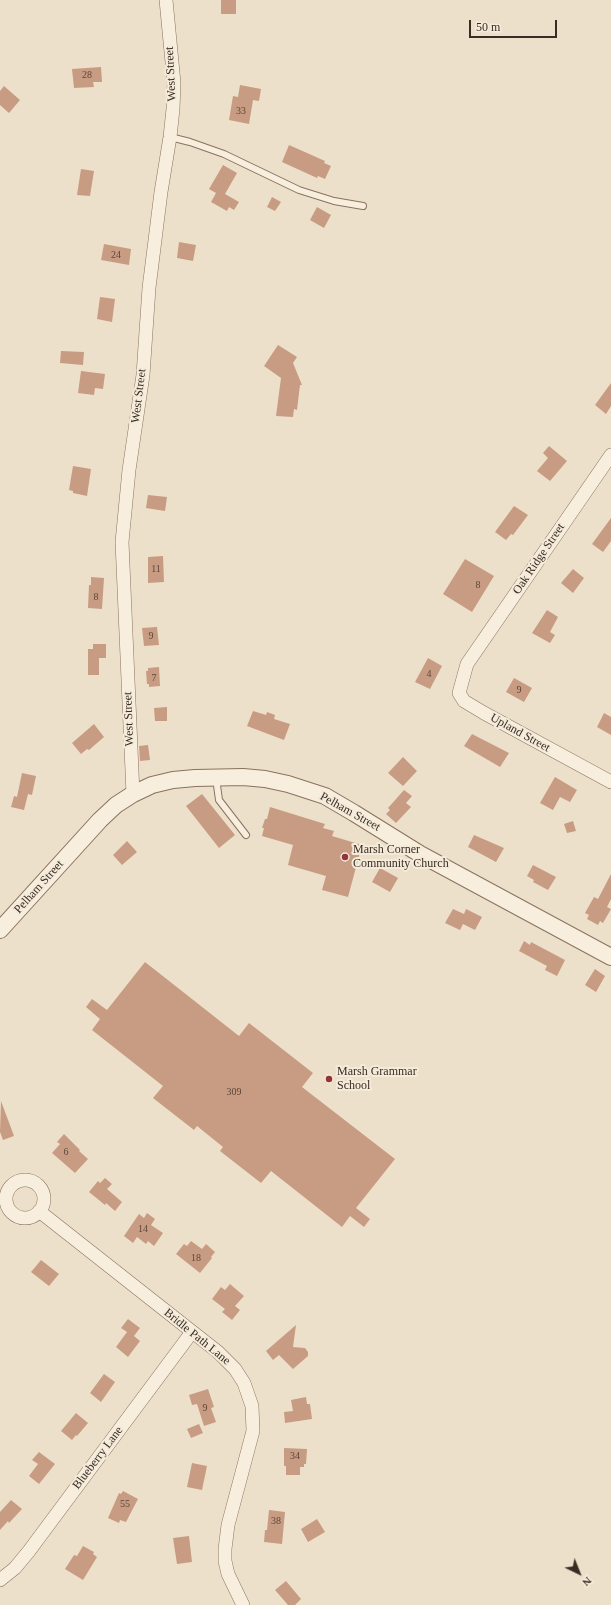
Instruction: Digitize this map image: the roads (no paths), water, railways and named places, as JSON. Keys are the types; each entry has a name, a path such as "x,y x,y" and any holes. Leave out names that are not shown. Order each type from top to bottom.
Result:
{"street":[{"name":"West Street","path":"133,794 122,542 129,470 143,375 150,280 161,192 170,137 174,83 166,0"},
{"name":"Oak Ridge Street","path":"467,664 611,455"},
{"name":"Upland Street","path":"467,664 460,693 464,701 611,782"},
{"name":"Pelham Street","path":"0,930 91,830 116,805 133,794 152,785 173,780 195,778 243,778 288,784 325,796 354,812 420,854 609,952"},
{"name":"Bridle Path Lane","path":"39,1211 224,1357 238,1373 248,1390 253,1414 252,1439 228,1525 225,1549 225,1562 228,1574 243,1605"},
{"name":"Blueberry Lane","path":"0,1580 15,1568 29,1551 192,1332"}],"lane":[{"path":"170,137 190,142 224,154 299,190 334,201 363,206"},
{"path":"216,778 219,800 246,835"}],"place":[{"name":"Marsh Corner Community Church","path":"345,857"},
{"name":"Marsh Grammar School","path":"329,1079"}]}
